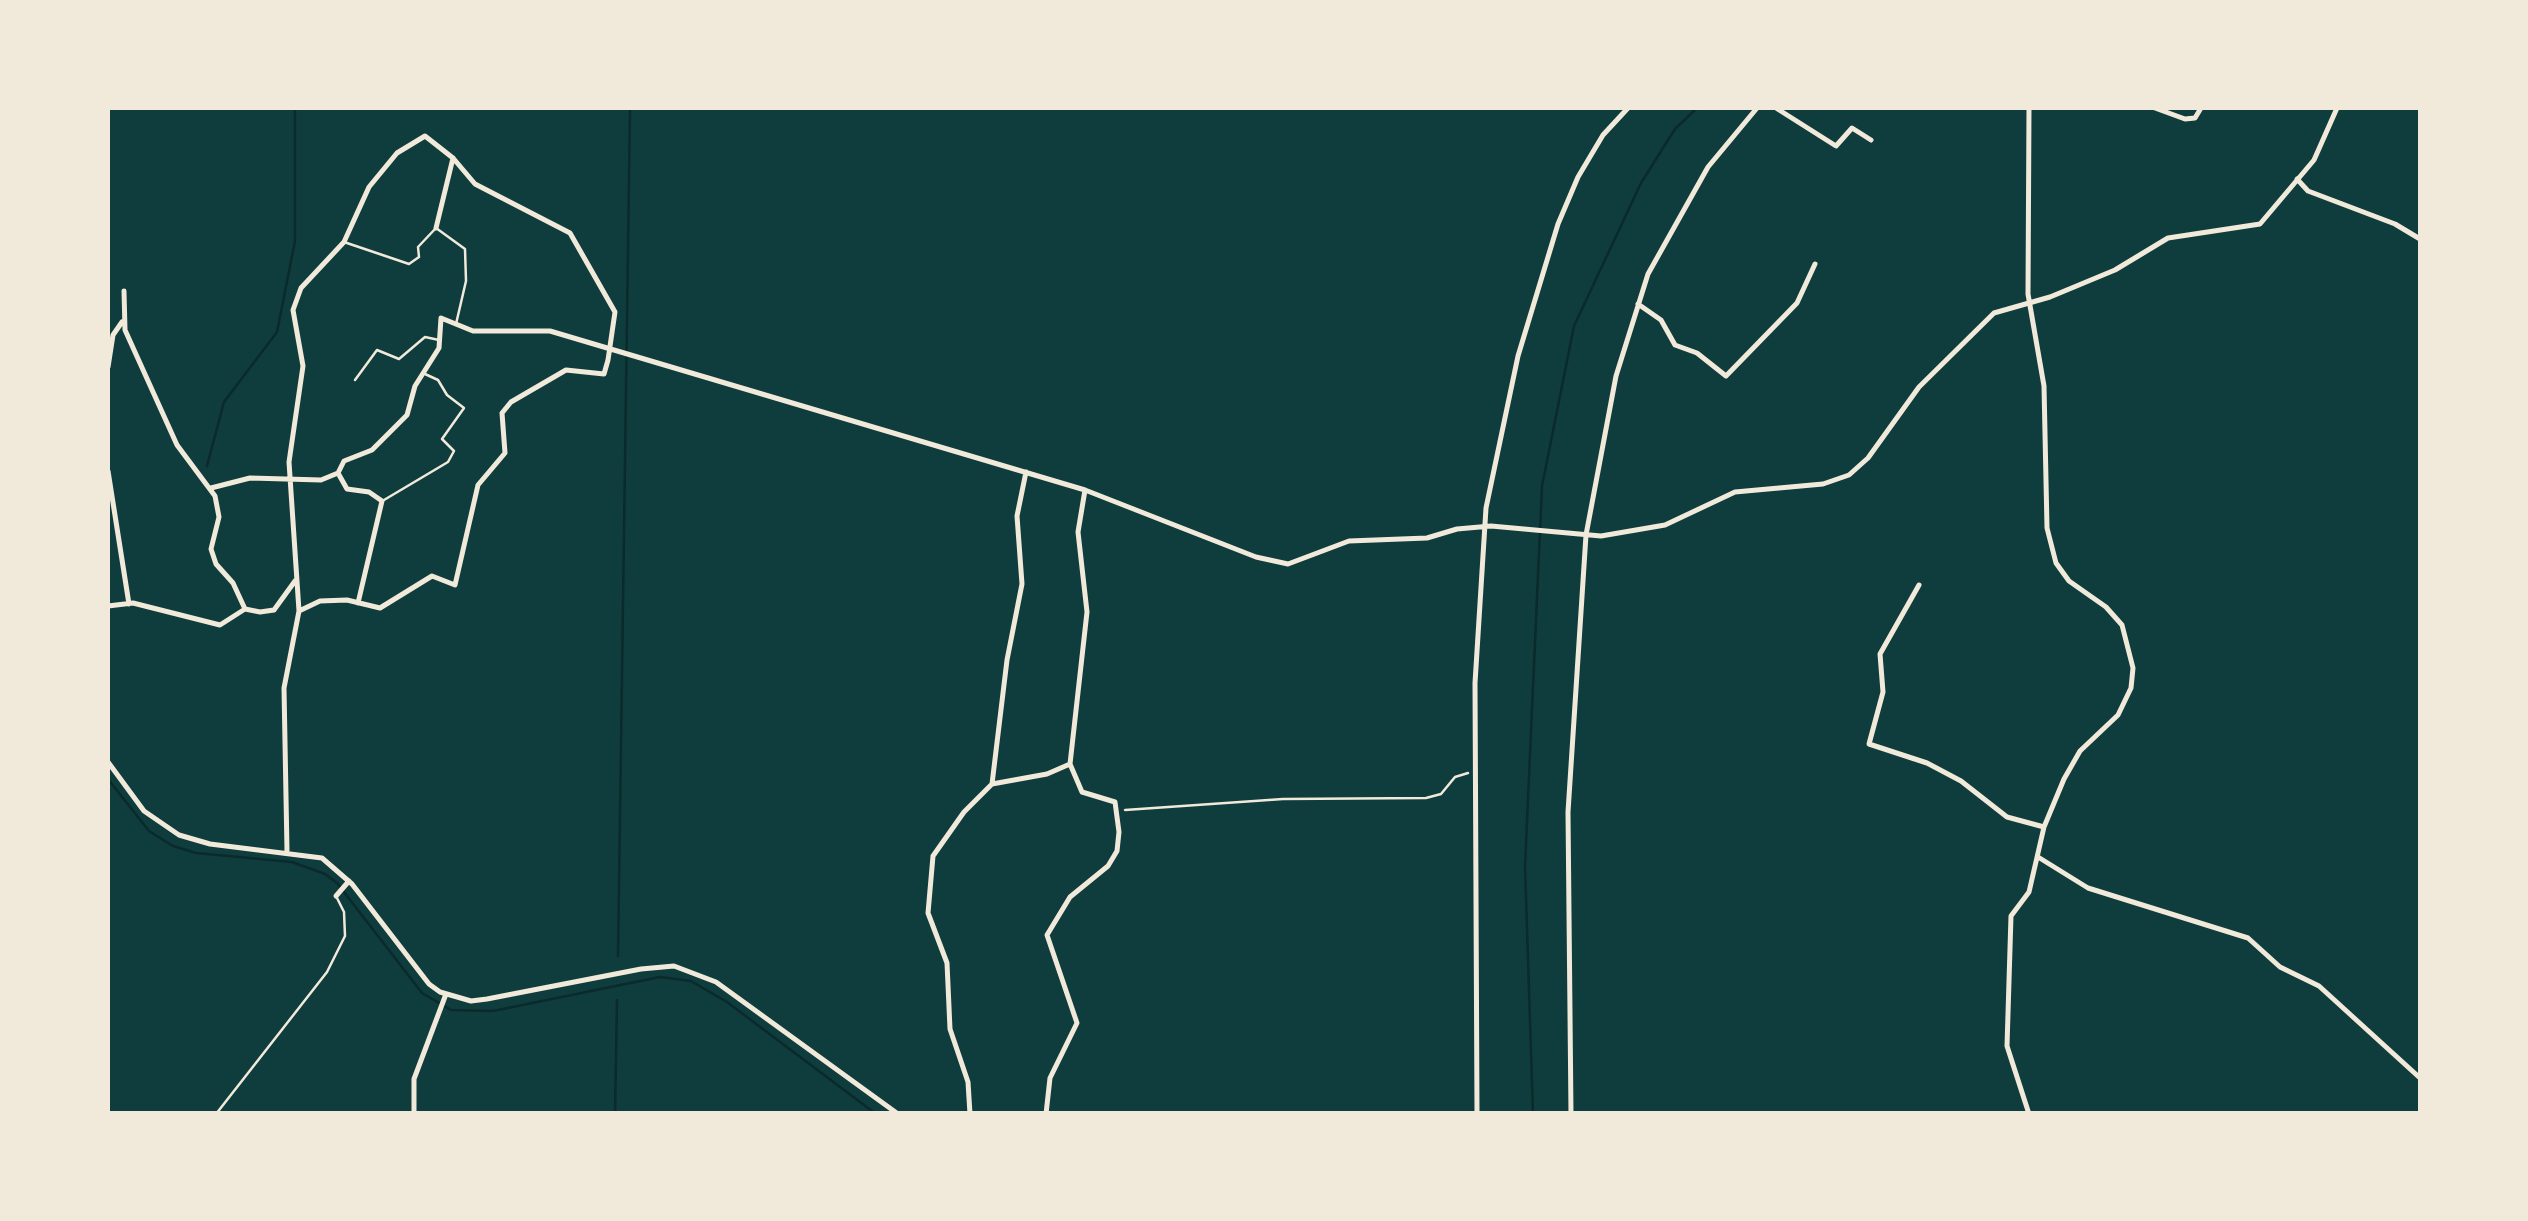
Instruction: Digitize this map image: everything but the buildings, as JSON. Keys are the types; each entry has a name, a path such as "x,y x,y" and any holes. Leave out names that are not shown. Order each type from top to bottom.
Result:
{"street":[{"path":"1477,1114 1475,683 1488,526 1502,422 1547,258 1578,177 1603,135 1628,108"},
{"path":"1571,1114 1568,812 1583,534 1616,376 1648,274 1708,167 1757,108"},
{"path":"1776,108 1836,146 1852,128 1871,140"},
{"path":"2029,108 2029,302 2044,386 2050,546 2069,581 2106,607 2122,625 2133,668 2132,688 2118,715 2080,750 2044,826 2029,892 2011,916 2007,1046 2029,1114"},
{"path":"2155,108 2185,119 2196,118 2201,108"},
{"path":"211,488 250,478 312,481 338,473 344,461 372,450 401,422 414,386 425,374 440,340 441,318 489,332 550,331 1085,490 1256,556 1288,564 1349,541 1427,538 1488,526 1583,534 1675,522 1735,492 1823,484 1849,474 1868,458 1919,387 1986,319 2114,270 2168,238 2252,228 2272,213 2318,155 2337,108"},
{"path":"287,851 284,688 299,611 290,479 302,366 292,310 300,288 344,242 369,187 409,143 425,136 454,158 475,184 570,233 615,312 604,374 566,370 510,402 502,414 506,452 478,485 455,585 432,576 380,608 358,602 320,600 299,611"},
{"path":"436,228 454,158"},
{"path":"2297,180 2308,191 2394,224 2420,239"},
{"path":"1638,304 1661,320 1675,345 1696,353 1726,376 1797,303 1815,264"},
{"path":"124,291 122,322 177,445 211,488 218,517 212,553 245,608"},
{"path":"108,367 113,335 122,322"},
{"path":"108,471 129,604"},
{"path":"970,1114 968,1082 950,1029 947,963 928,913 930,881 933,856 942,839 992,784 1007,660 1022,584 1017,516 1026,472"},
{"path":"338,473 347,488 369,492 382,501 358,602"},
{"path":"1046,1114 1050,1078 1077,1023 1047,935 1070,896 1094,880 1113,858 1118,844 1119,810 1110,799 1082,792 1070,764 1087,612 1078,532 1085,490"},
{"path":"108,606 129,604 178,612 220,625 245,608 274,610 297,578"},
{"path":"1919,585 1880,654 1883,692 1869,744 1927,763 1961,781 2006,817 2044,826"},
{"path":"108,762 144,811 179,835 210,844 322,858 348,882 429,984 445,997 487,1000 641,968 674,966 716,982 898,1114"},
{"path":"992,784 1047,774 1070,764"},
{"path":"2038,857 2088,888 2248,938 2280,967 2319,986 2420,1078"},
{"path":"336,896 348,882"},
{"path":"414,1114 414,1079 445,997"}],"lane":[{"path":"344,242 409,264 419,257 418,246 436,228 465,249 466,281 456,325"},
{"path":"356,380 377,350 399,359 426,337 440,340"},
{"path":"382,501 448,462 454,451 442,439 464,408 446,395 438,380 425,374"},
{"path":"216,1114 327,972 345,936 344,912 336,896"}],"path":[{"path":"1119,810 1282,799 1426,798 1441,794 1455,778 1476,772"}],"waterway":[{"path":"207,466 224,402 277,332 295,241 295,108"},
{"path":"618,956 630,108"},
{"path":"1533,1114 1525,866 1542,486 1574,326 1641,183 1675,129 1697,108"},
{"path":"108,779 149,831 173,846 196,853 292,862 325,874 337,883 422,993 451,1010 493,1011 660,977 691,981 727,1002 876,1114"},
{"path":"615,1114 617,1000"}]}
